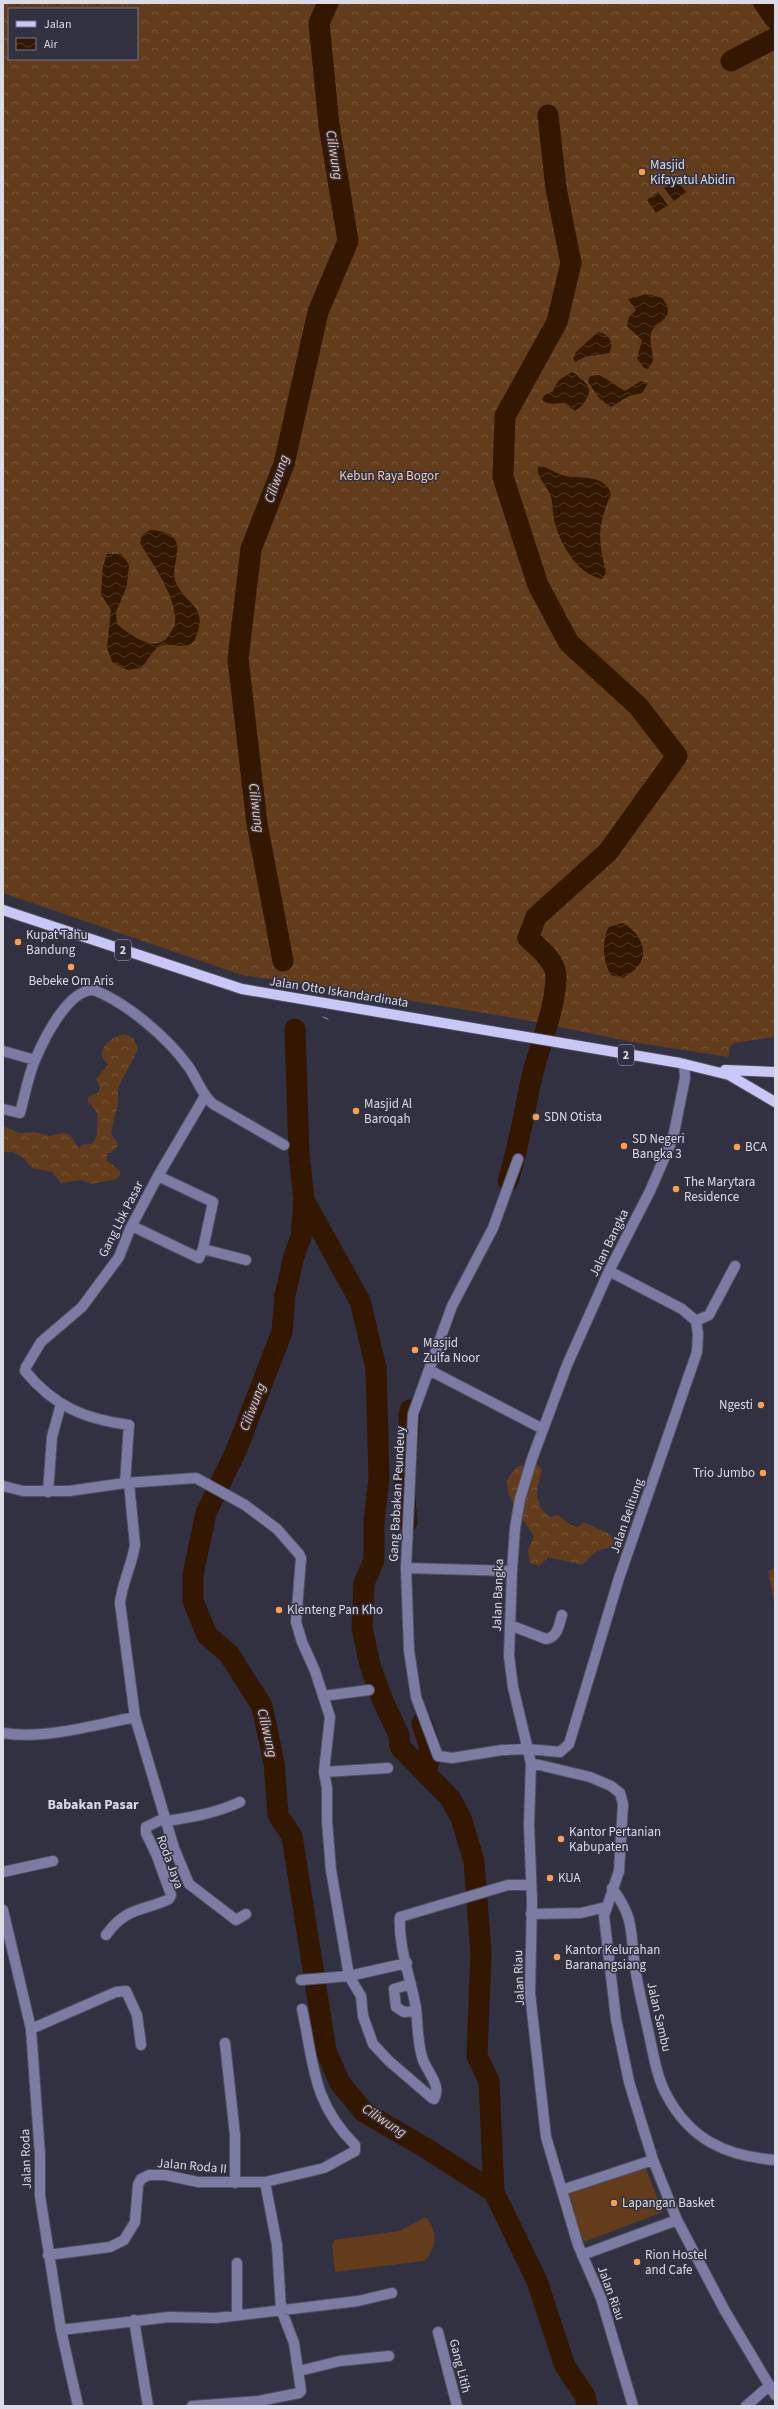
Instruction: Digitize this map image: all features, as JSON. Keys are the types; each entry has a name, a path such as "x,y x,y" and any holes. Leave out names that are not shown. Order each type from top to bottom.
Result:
{"main road":[{"name":"Jalan Otto Iskandardinata","path":"3,910 242,989 682,1064 746,1072 775,1072"},
{"name":"Jalan Otto Iskandardinata","path":"682,1064 729,1075 775,1102"}],"street":[{"path":"3,1110 20,1113 34,1060 54,1023 66,1007 83,992 94,990 130,1009 154,1030 188,1065 205,1096 213,1104 284,1145"},
{"path":"3,1051 34,1060"},
{"name":"Jalan Bangka","path":"531,1763 513,1688 509,1656 515,1528 520,1499 543,1429 567,1365 609,1271 650,1191 673,1138 685,1078 682,1064"},
{"name":"Gang Lbk Pasar","path":"61,1404 25,1371 28,1361 41,1342 82,1306 119,1257 132,1226 158,1176 205,1096"},
{"name":"Gang Babakan Peundeuy","path":"518,1159 493,1228 452,1306 413,1414 406,1568 410,1658 416,1697 435,1753 443,1758 502,1750 527,1749"},
{"path":"132,1226 200,1258 213,1202 158,1176"},
{"path":"203,1249 246,1260"},
{"path":"609,1271 682,1309 696,1321 709,1315 735,1266"},
{"name":"Jalan Belitung","path":"527,1749 560,1752 568,1744 619,1578 697,1352 698,1334 696,1321"},
{"path":"429,1370 543,1429"},
{"path":"48,1492 52,1437 61,1404 87,1418 129,1425 127,1483 134,1545 133,1555 122,1589 120,1603 136,1717 174,1848 189,1884 236,1920 246,1914"},
{"path":"3,1486 23,1491 48,1492 69,1491 127,1483 192,1478 230,1495 277,1529 301,1558 297,1630 315,1671 330,1718 324,1772 327,1788 327,1821 331,1870 349,1976 361,1996 364,2016 377,2049 434,2099 436,2095 435,2080 426,2069 420,2053 416,2011 400,1927 401,1916 465,1899 508,1885 531,1885"},
{"path":"406,1568 512,1571"},
{"path":"510,1626 546,1639 551,1638 555,1634 562,1615"},
{"path":"323,1696 369,1690"},
{"path":"3,1733 17,1735 76,1729 136,1717"},
{"path":"531,1763 590,1777 611,1786 620,1793 623,1804 619,1871 606,1907 604,1926 620,2046 628,2082 653,2160 677,2220 725,2311 775,2395"},
{"name":"Jalan Riau","path":"531,1763 530,1993 546,2137 582,2255 601,2298 633,2406"},
{"path":"324,1772 388,1768"},
{"path":"166,1820 198,1816 224,1809 240,1802"},
{"name":"Roda Jaya","path":"106,1935 127,1914 139,1908 169,1899 171,1895 146,1833 146,1827 166,1820"},
{"path":"3,1872 53,1861"},
{"name":"Jalan Sambu","path":"612,1888 624,1903 631,1920 636,1975 657,2068 666,2094 685,2122 700,2135 730,2153 752,2158 775,2160"},
{"path":"531,1914 581,1913 606,1907"},
{"name":"Jalan Roda","path":"3,1910 5,1928 30,2029 40,2155 40,2196 60,2330 78,2406"},
{"path":"301,1980 349,1976 406,1963"},
{"path":"411,1984 394,1989 396,2007 404,2012 416,2011"},
{"path":"30,2029 116,1992 126,1991 137,2015 141,2045"},
{"name":"Jalan Roda II","path":"48,2255 110,2247 124,2240 135,2222 138,2185 141,2179 149,2175 165,2175 198,2182 265,2182 324,2168 355,2151 355,2145 340,2130 319,2093 312,2066 302,2009"},
{"path":"225,2043 235,2135 235,2183"},
{"path":"562,2190 653,2160"},
{"path":"192,2406 259,2401 299,2393 301,2388 294,2343 282,2310 277,2245 265,2182"},
{"path":"582,2255 677,2220"},
{"path":"237,2263 237,2315"},
{"path":"60,2330 134,2320 237,2315 282,2310 358,2301 392,2293"},
{"path":"134,2320 148,2406"},
{"name":"Gang Litih","path":"438,2332 458,2406"},
{"path":"299,2371 340,2361 389,2356"},
{"path":"746,2406 769,2386"}],"green space":[{"name":"Kebun Raya Bogor","path":"3,3 775,3 775,1037 734,1043 730,1047 729,1057 632,1042 526,1020 242,975 3,893"},
{"path":"125,1034 134,1039 138,1049 118,1088 118,1104 111,1132 118,1145 107,1155 107,1161 120,1170 120,1175 116,1179 91,1184 81,1180 61,1183 52,1172 32,1168 22,1157 13,1152 3,1152 3,1126 19,1133 35,1132 50,1136 65,1133 70,1135 79,1149 81,1145 91,1144 94,1142 97,1134 97,1112 88,1102 88,1097 97,1093 100,1088 96,1079 108,1065 102,1055 104,1047 114,1038"},
{"path":"537,1465 542,1469 537,1495 540,1507 544,1512 550,1517 558,1515 571,1525 578,1527 583,1522 608,1533 614,1539 611,1547 597,1551 582,1565 549,1557 539,1566 530,1563 528,1551 534,1536 513,1504 508,1491 507,1482 518,1466"},
{"path":"775,1569 775,1607 768,1570"},
{"name":"Lapangan Basket","path":"644,2164 663,2212 584,2242 565,2194"},
{"path":"426,2217 430,2222 434,2233 434,2245 429,2256 424,2261 335,2272 332,2244 334,2240 399,2231"}],"water":[{"path":"676,179 686,192 674,201 664,188"},
{"path":"658,192 668,205 656,213 647,200"},
{"path":"647,294 662,298 667,305 668,310 667,315 651,333 650,339 653,361 648,369 644,368 637,358 642,340 627,326 629,317 636,310 628,299"},
{"path":"598,332 608,337 610,340 611,349 609,353 585,357 575,362 573,357 577,351"},
{"path":"572,372 586,383 589,391 586,400 579,408 575,411 564,403 548,404 542,400 544,395 552,392 559,380"},
{"path":"600,375 625,391 641,381 648,383 642,393 629,396 611,407 600,399 588,382 590,376"},
{"path":"538,466 545,467 565,476 598,480 604,483 608,488 611,494 603,515 600,533 601,551 606,573 602,579 585,571 570,556 556,528 551,497 540,478"},
{"path":"150,530 164,532 173,537 177,543 174,575 176,583 180,590 195,607 200,619 199,628 192,643 183,646 162,645 151,654 141,668 127,670 112,662 107,647 111,610 101,594 103,566 107,554 121,554 129,564 127,586 116,612 117,624 136,638 143,641 157,643 164,641 173,628 175,615 166,586 140,543 142,535"},
{"path":"623,923 633,931 641,942 643,954 642,960 638,966 623,978 611,975 608,970 604,944 606,932 609,927"}],"waterway":[{"name":"Ciliwung","path":"283,961 257,824 238,659 251,549 284,464 318,312 348,241 329,125 319,23 328,3"},
{"path":"764,3 775,19"},
{"path":"731,61 775,38"},
{"path":"508,1181 535,1065 550,1014 555,988 556,976 553,965 546,955 528,938 536,917 608,852 677,756 638,706 569,643 538,585 503,477 505,416 557,322 571,263 556,188 548,115"},
{"name":"Ciliwung","path":"295,1029 299,1153 304,1200 360,1301 376,1368 379,1478 374,1522 374,1560 364,1583 362,1628 370,1665 383,1701 399,1735 400,1747 450,1798 461,1818 474,1861 481,1953 477,2056 489,2081 494,2192 537,2281 565,2366 585,2396 587,2406"},
{"name":"Ciliwung","path":"304,1200 301,1237 294,1256 285,1295 282,1332 236,1451 206,1513 193,1575 193,1601 207,1635 229,1654 262,1706 274,1763 278,1815 292,1836 326,2051 340,2083 364,2112 429,2150 494,2192"},
{"path":"407,1522 404,1488 410,1410"},
{"path":"422,1723 430,1753 428,1765 425,1771"}],"tram line":[{"path":"323,1017 328,1019"}],"place":[{"name":"Masjid Kifayatul Abidin","path":"642,172"},
{"name":"Kupat Tahu Bandung","path":"18,942"},
{"name":"Bebeke Om Aris","path":"71,967"},
{"name":"Masjid Al Baroqah","path":"356,1111"},
{"name":"SDN Otista","path":"536,1117"},
{"name":"SD Negeri Bangka 3","path":"624,1146"},
{"name":"BCA","path":"737,1147"},
{"name":"The Marytara Residence","path":"676,1189"},
{"name":"Masjid Zulfa Noor","path":"415,1350"},
{"name":"Ngesti","path":"761,1405"},
{"name":"Trio Jumbo","path":"763,1473"},
{"name":"Klenteng Pan Kho","path":"279,1610"},
{"name":"Kantor Pertanian Kabupaten","path":"561,1839"},
{"name":"KUA","path":"550,1878"},
{"name":"Kantor Kelurahan Baranangsiang","path":"557,1957"},
{"name":"Lapangan Basket","path":"614,2203"},
{"name":"Rion Hostel and Cafe","path":"637,2262"}],"district":[{"name":"Babakan Pasar","path":"93,1805"}]}
